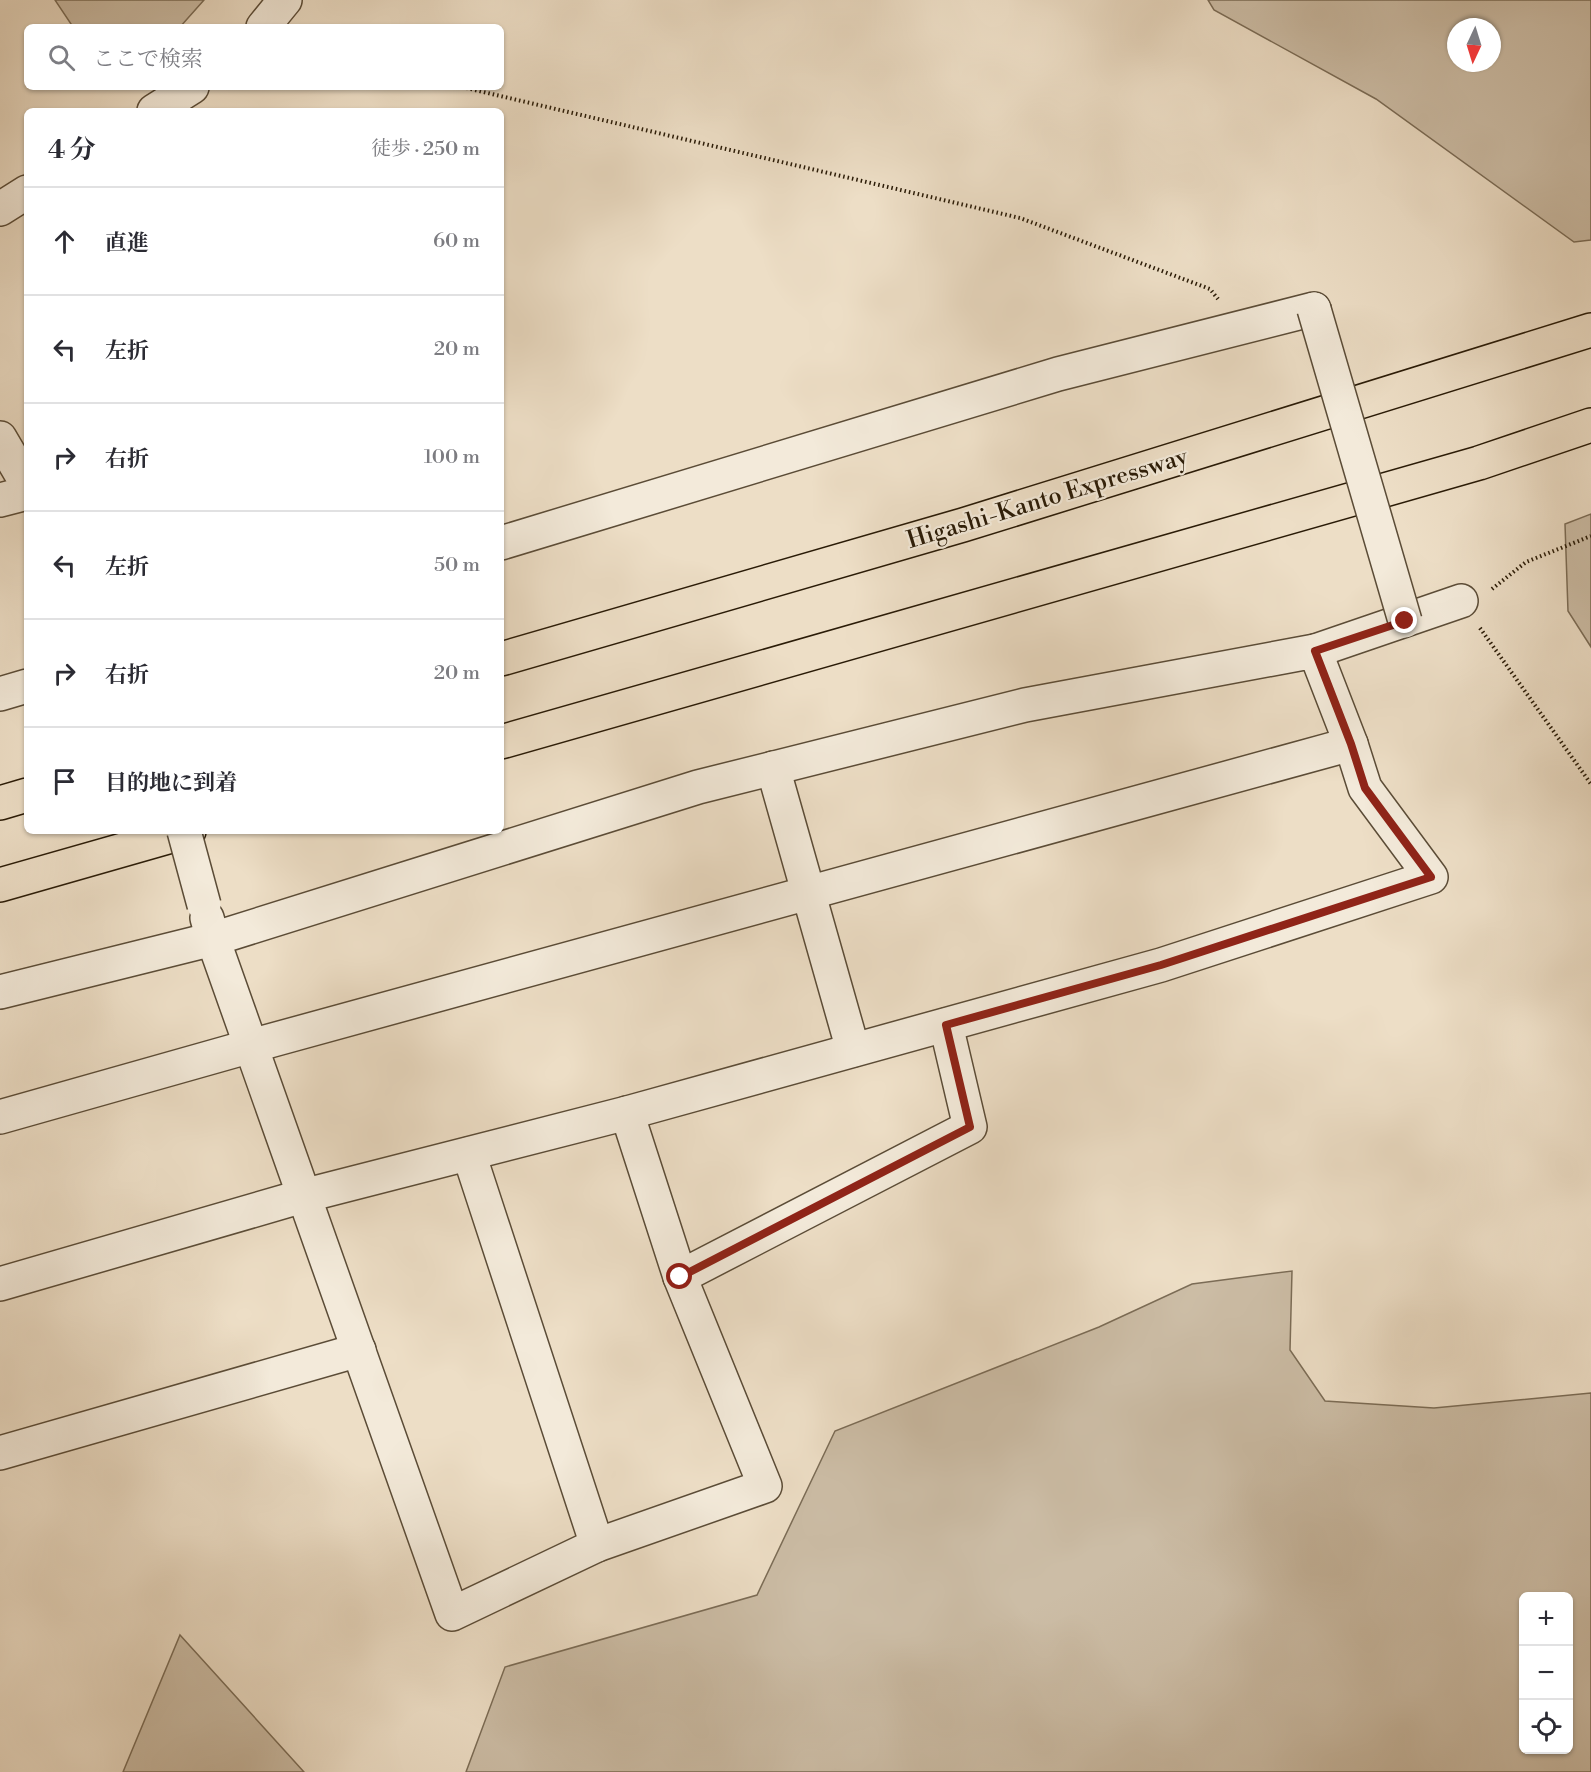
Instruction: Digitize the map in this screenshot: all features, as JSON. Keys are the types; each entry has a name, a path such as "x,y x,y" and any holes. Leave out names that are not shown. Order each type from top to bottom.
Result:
{"highway":[{"name":"Higashi-Kanto Expressway","path":"504,658 963,525 1591,330"},
{"path":"504,741 1479,463 1591,426"},
{"path":"0,803 24,796"},
{"path":"0,885 178,834"}],"street":[{"path":"265,24 285,0"},
{"path":"159,108 187,90"},
{"path":"0,209 24,194"},
{"path":"504,542 1058,375 1314,309 1405,621"},
{"path":"0,438 24,479"},
{"path":"0,501 24,494"},
{"path":"0,992 213,939 698,787 1025,705 1315,651 1461,601"},
{"path":"0,1284 303,1196 627,1113 1161,965 1431,877 1365,788 1351,744 1315,651"},
{"path":"0,694 24,687"},
{"path":"0,1117 1351,744"},
{"path":"773,768 853,1050"},
{"path":"185,834 213,939 452,1614 597,1545 765,1486 680,1277 627,1113"},
{"path":"680,1277 970,1127 946,1025"},
{"path":"469,1154 597,1545"},
{"path":"0,1453 359,1350"}],"path":[{"path":"475,90 1020,218 1210,289 1241,327"},
{"path":"1591,536 1526,562 1488,592 1461,601 1591,784"}],"shaded area":[{"path":"55,0 204,0 183,24 71,24"},
{"path":"1208,0 1591,0 1591,240 1574,242 1376,99 1214,10"},
{"path":"1591,514 1591,647 1568,611 1565,524"},
{"path":"1292,1271 1290,1350 1325,1401 1434,1408 1591,1393 1591,1772 466,1772 505,1667 757,1595 835,1431 1099,1327 1192,1284"},
{"path":"180,1635 304,1772 123,1772"}],"route":[{"path":"680,1277 970,1127 946,1025 1161,965 1431,877 1365,788 1351,744 1315,651 1405,621"}]}
